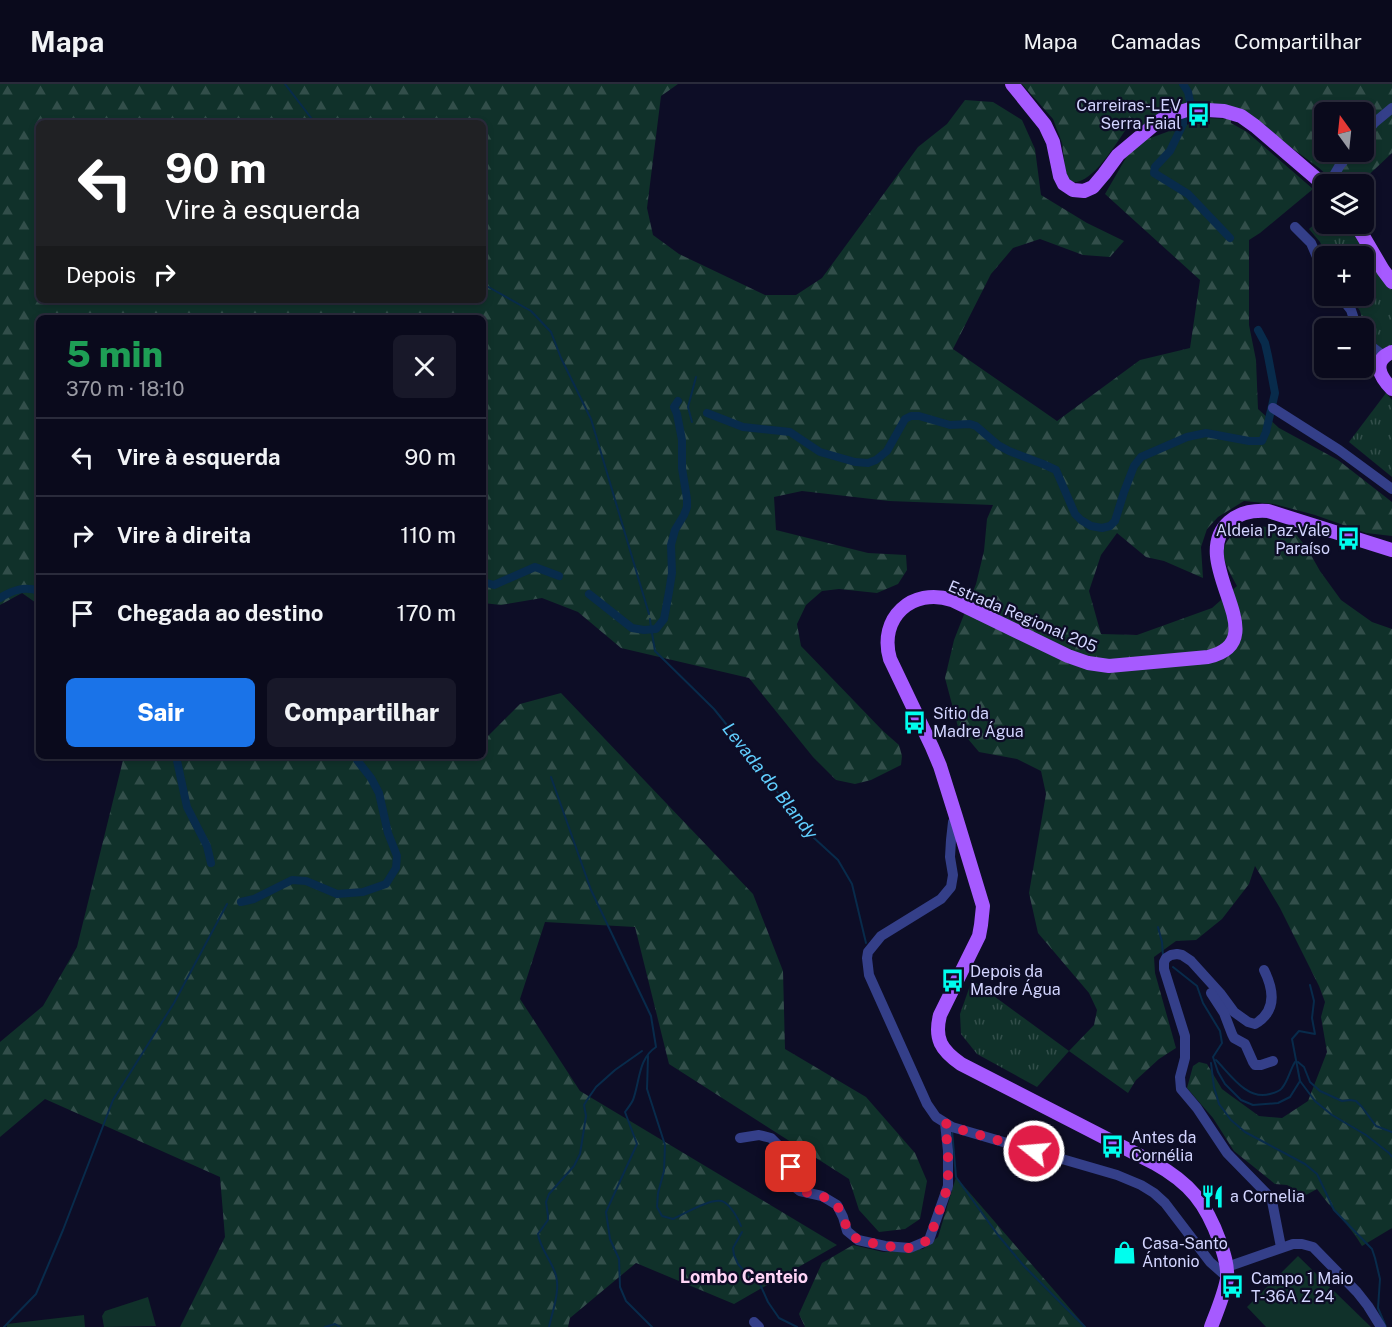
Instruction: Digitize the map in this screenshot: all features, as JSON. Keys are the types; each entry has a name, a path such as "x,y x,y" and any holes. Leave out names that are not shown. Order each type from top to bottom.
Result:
{"main road":[{"path":"1012,84 1045,125 1053,142 1060,176 1064,184 1073,190 1084,191 1093,187 1118,155 1155,123 1167,116 1190,109 1224,111 1241,116 1314,176"},
{"path":"1362,234 1392,282"},
{"path":"1388,354 1379,363 1380,372 1392,389"},
{"name":"Estrada Regional 205","path":"1227,1272 1226,1257 1209,1214 1195,1194 1173,1174 961,1064 945,1052 939,1041 940,1015 978,936 983,915 981,896 940,766 894,669 888,652 887,636 895,617 906,605 928,597 946,598 1068,656 1100,666 1208,657 1226,650 1232,644 1236,633 1234,616 1219,572 1216,553 1220,534 1236,516 1252,510 1268,511 1392,550"},
{"path":"1211,1327 1221,1304 1227,1272"}],"street":[{"path":"1374,123 1392,108"},
{"path":"1295,227 1311,243 1314,250"},
{"path":"1374,346 1388,354"},
{"path":"1274,408 1339,450 1392,489"},
{"path":"956,817 953,822 951,840 950,857 953,875 951,887 942,899 880,936 868,952 867,958 869,975 927,1104 936,1117 952,1127 1117,1175 1141,1185 1165,1203 1210,1262 1227,1272 1281,1247 1293,1244 1313,1247 1357,1292 1381,1327"},
{"path":"1264,970 1270,982 1271,1003 1261,1020 1255,1024 1234,1012 1191,961 1177,954 1169,956 1164,963 1166,977 1185,1036 1185,1058 1180,1077 1181,1089 1197,1108 1227,1153 1269,1196 1281,1247"},
{"path":"1200,972 1224,1013 1234,1038 1245,1044 1255,1065 1273,1061"},
{"path":"740,1138 759,1135 771,1138 789,1158 791,1184 800,1191 822,1196 837,1205 848,1231 858,1240 885,1246 910,1248 929,1240 948,1186 945,1123"}],"green space":[{"path":"0,84 678,84 661,96 647,208 653,235 679,254 765,295 796,295 822,278 918,147 947,124 965,100 993,102 1022,120 1035,149 1041,195 1087,223 1124,241 1110,257 1083,255 1040,239 1013,248 991,274 953,349 1057,421 1140,360 1190,348 1200,280 1105,194 1134,144 1205,118 1231,119 1231,123 1247,132 1313,189 1249,240 1249,325 1256,360 1258,409 1279,428 1338,460 1392,502 1392,536 1366,533 1315,515 1274,504 1244,501 1218,517 1207,529 1201,547 1203,578 1164,561 1146,557 1117,533 1101,555 1089,591 1101,634 1137,635 1212,608 1237,586 1224,558 1225,545 1229,539 1245,527 1268,527 1294,532 1341,600 1372,622 1392,629 1392,1228 1362,1246 1317,1189 1306,1195 1287,1185 1275,1184 1234,1151 1213,1118 1187,1088 1193,1066 1199,1062 1207,1064 1222,1089 1259,1116 1282,1118 1308,1101 1327,1052 1321,1017 1325,1002 1319,986 1280,908 1255,866 1249,884 1222,919 1196,940 1176,941 1154,957 1155,973 1176,1048 1159,1059 1136,1080 1128,1093 1069,1051 1094,1025 1097,1010 1089,993 1038,933 1029,893 1046,794 1041,771 1017,759 979,752 958,727 945,678 954,640 976,584 984,551 987,519 993,505 889,501 802,491 774,497 776,530 868,553 906,555 907,570 898,584 877,593 839,589 822,591 806,605 797,624 801,646 899,745 902,756 901,765 871,780 855,784 836,780 813,757 749,678 621,648 578,612 542,598 501,605 486,603 486,315 36,315 36,603 22,593 0,605"},
{"path":"1022,84 1392,84 1392,153 1370,174 1326,174 1239,109 1189,109 1155,124 1127,128 1102,163 1086,178 1078,182 1069,182 1066,175 1062,143 1053,119"},
{"path":"1314,225 1314,234 1355,234 1362,246 1322,246 1309,229"},
{"path":"1374,264 1392,288 1392,345 1383,349 1374,342 1374,318 1362,318 1357,306 1374,306"},
{"path":"1386,393 1392,400 1392,477 1349,442"},
{"path":"561,693 753,894 783,971 785,1049 866,1097 915,1153 927,1181 920,1219 905,1229 879,1232 859,1210 849,1179 669,1064 635,927 545,922 520,999 580,1091 837,1245 734,1304 636,1263 570,1318 568,1327 180,1327 225,1237 220,1177 45,1099 0,1137 0,1042 43,1006 77,947 123,759 486,759 486,738 520,704"},
{"path":"972,980 1069,1051 1037,1087 977,1054 961,1034 960,1014"},
{"path":"956,1177 1086,1327 805,1327 799,1314 822,1263 853,1245 883,1252 923,1249 938,1237"},
{"path":"1298,1256 1371,1327 1266,1327 1247,1307"},
{"path":"148,1297 156,1326 104,1327 102,1316 105,1311"},
{"path":"84,1315 85,1327 7,1327 7,1324"}],"waterway":[{"name":"Levada do Blandy","path":"285,84 313,120"},
{"path":"1183,84 1190,101"},
{"path":"1185,120 1170,151 1155,167 1154,173 1188,194 1230,238"},
{"name":"Levada do Blandy","path":"486,286 531,311 551,332 591,419 649,614"},
{"path":"707,413 743,427 790,432 820,452 855,462 868,463 887,451 905,419 911,416 950,425 970,424 1009,451 1056,470 1075,514 1091,526 1102,528 1110,526 1115,521 1134,466 1141,457 1187,437 1206,433 1249,441 1262,441 1275,393 1265,343 1258,330"},
{"path":"692,422 688,407 696,377"},
{"path":"589,594 632,628 656,629 664,619 672,573 671,545 675,530 687,507 682,468 682,440 674,407 678,401"},
{"path":"486,583 494,585 535,567 559,576"},
{"path":"0,598 19,590 36,590"},
{"name":"Levada do Blandy","path":"650,619 651,628"},
{"name":"Levada do Blandy","path":"652,633 655,651 714,709 756,761 801,826 838,860 852,884 866,943"},
{"path":"177,759 187,807 207,846 211,863"},
{"path":"241,902 254,899 292,880 306,881 337,894 363,892 386,884 396,868 397,856 388,833 379,793 357,759"},
{"path":"551,777 591,890 651,1016 656,1047 643,1064 633,1100 625,1112 637,1144 606,1212 610,1239 619,1259 620,1287 626,1301 652,1327"},
{"path":"4,1327 36,1294 113,1100 174,1003 227,904"},
{"path":"1158,927 1163,956"},
{"path":"1173,967 1197,986 1203,1003 1220,1031 1222,1043 1213,1057 1218,1072 1225,1084 1241,1100 1253,1105 1278,1103 1290,1097 1300,1081"},
{"path":"1310,985 1314,1001 1312,1018 1315,1034 1299,1031 1292,1039 1300,1081 1315,1101 1332,1115 1366,1135 1392,1157"},
{"path":"549,1327 557,1284 554,1270 538,1234 548,1220 546,1202 549,1194 574,1166 580,1154 586,1116 584,1105 587,1100 596,1087 615,1070 642,1051"},
{"path":"648,1056 647,1089 665,1145 664,1171 657,1207 662,1216 673,1219 706,1203 724,1202 741,1226"},
{"path":"1216,1060 1246,1090 1262,1095 1275,1093 1281,1089 1295,1062"},
{"path":"1298,1062 1304,1067 1310,1082 1320,1091 1342,1101 1356,1101 1376,1126 1392,1132"},
{"path":"1211,1063 1219,1104 1231,1120 1245,1132 1305,1164 1317,1174 1334,1210 1372,1249 1380,1279 1378,1308 1386,1327"},
{"name":"Levada do Blandy","path":"952,1130 956,1177 998,1235 1024,1266 1085,1327"},
{"path":"742,1232 733,1248 738,1264 759,1282 768,1302 779,1318 797,1327"},
{"path":"325,1327 335,1324 340,1327"}],"place":[{"name":"Carreiras-LEV Serra Faial","path":"1199,114"},
{"name":"Aldeia Paz-Vale Paraíso","path":"1348,539"},
{"name":"Sítio da Madre Água","path":"915,722"},
{"name":"Depois da Madre Água","path":"952,980"},
{"name":"Antes da Cornélia","path":"1113,1146"},
{"name":"a Cornelia","path":"1212,1196"},
{"name":"Casa-Santo Ántonio","path":"1124,1252"},
{"name":"Campo 1 Maio T-36A Z 24","path":"1233,1287"}],"district":[{"name":"Lombo Centeio","path":"744,1277"}],"route":[{"path":"791,1167 789,1180 791,1184 800,1191 822,1196 837,1205 848,1231 858,1240 885,1246 910,1248 929,1240 948,1186 945,1123 1034,1151"}]}
